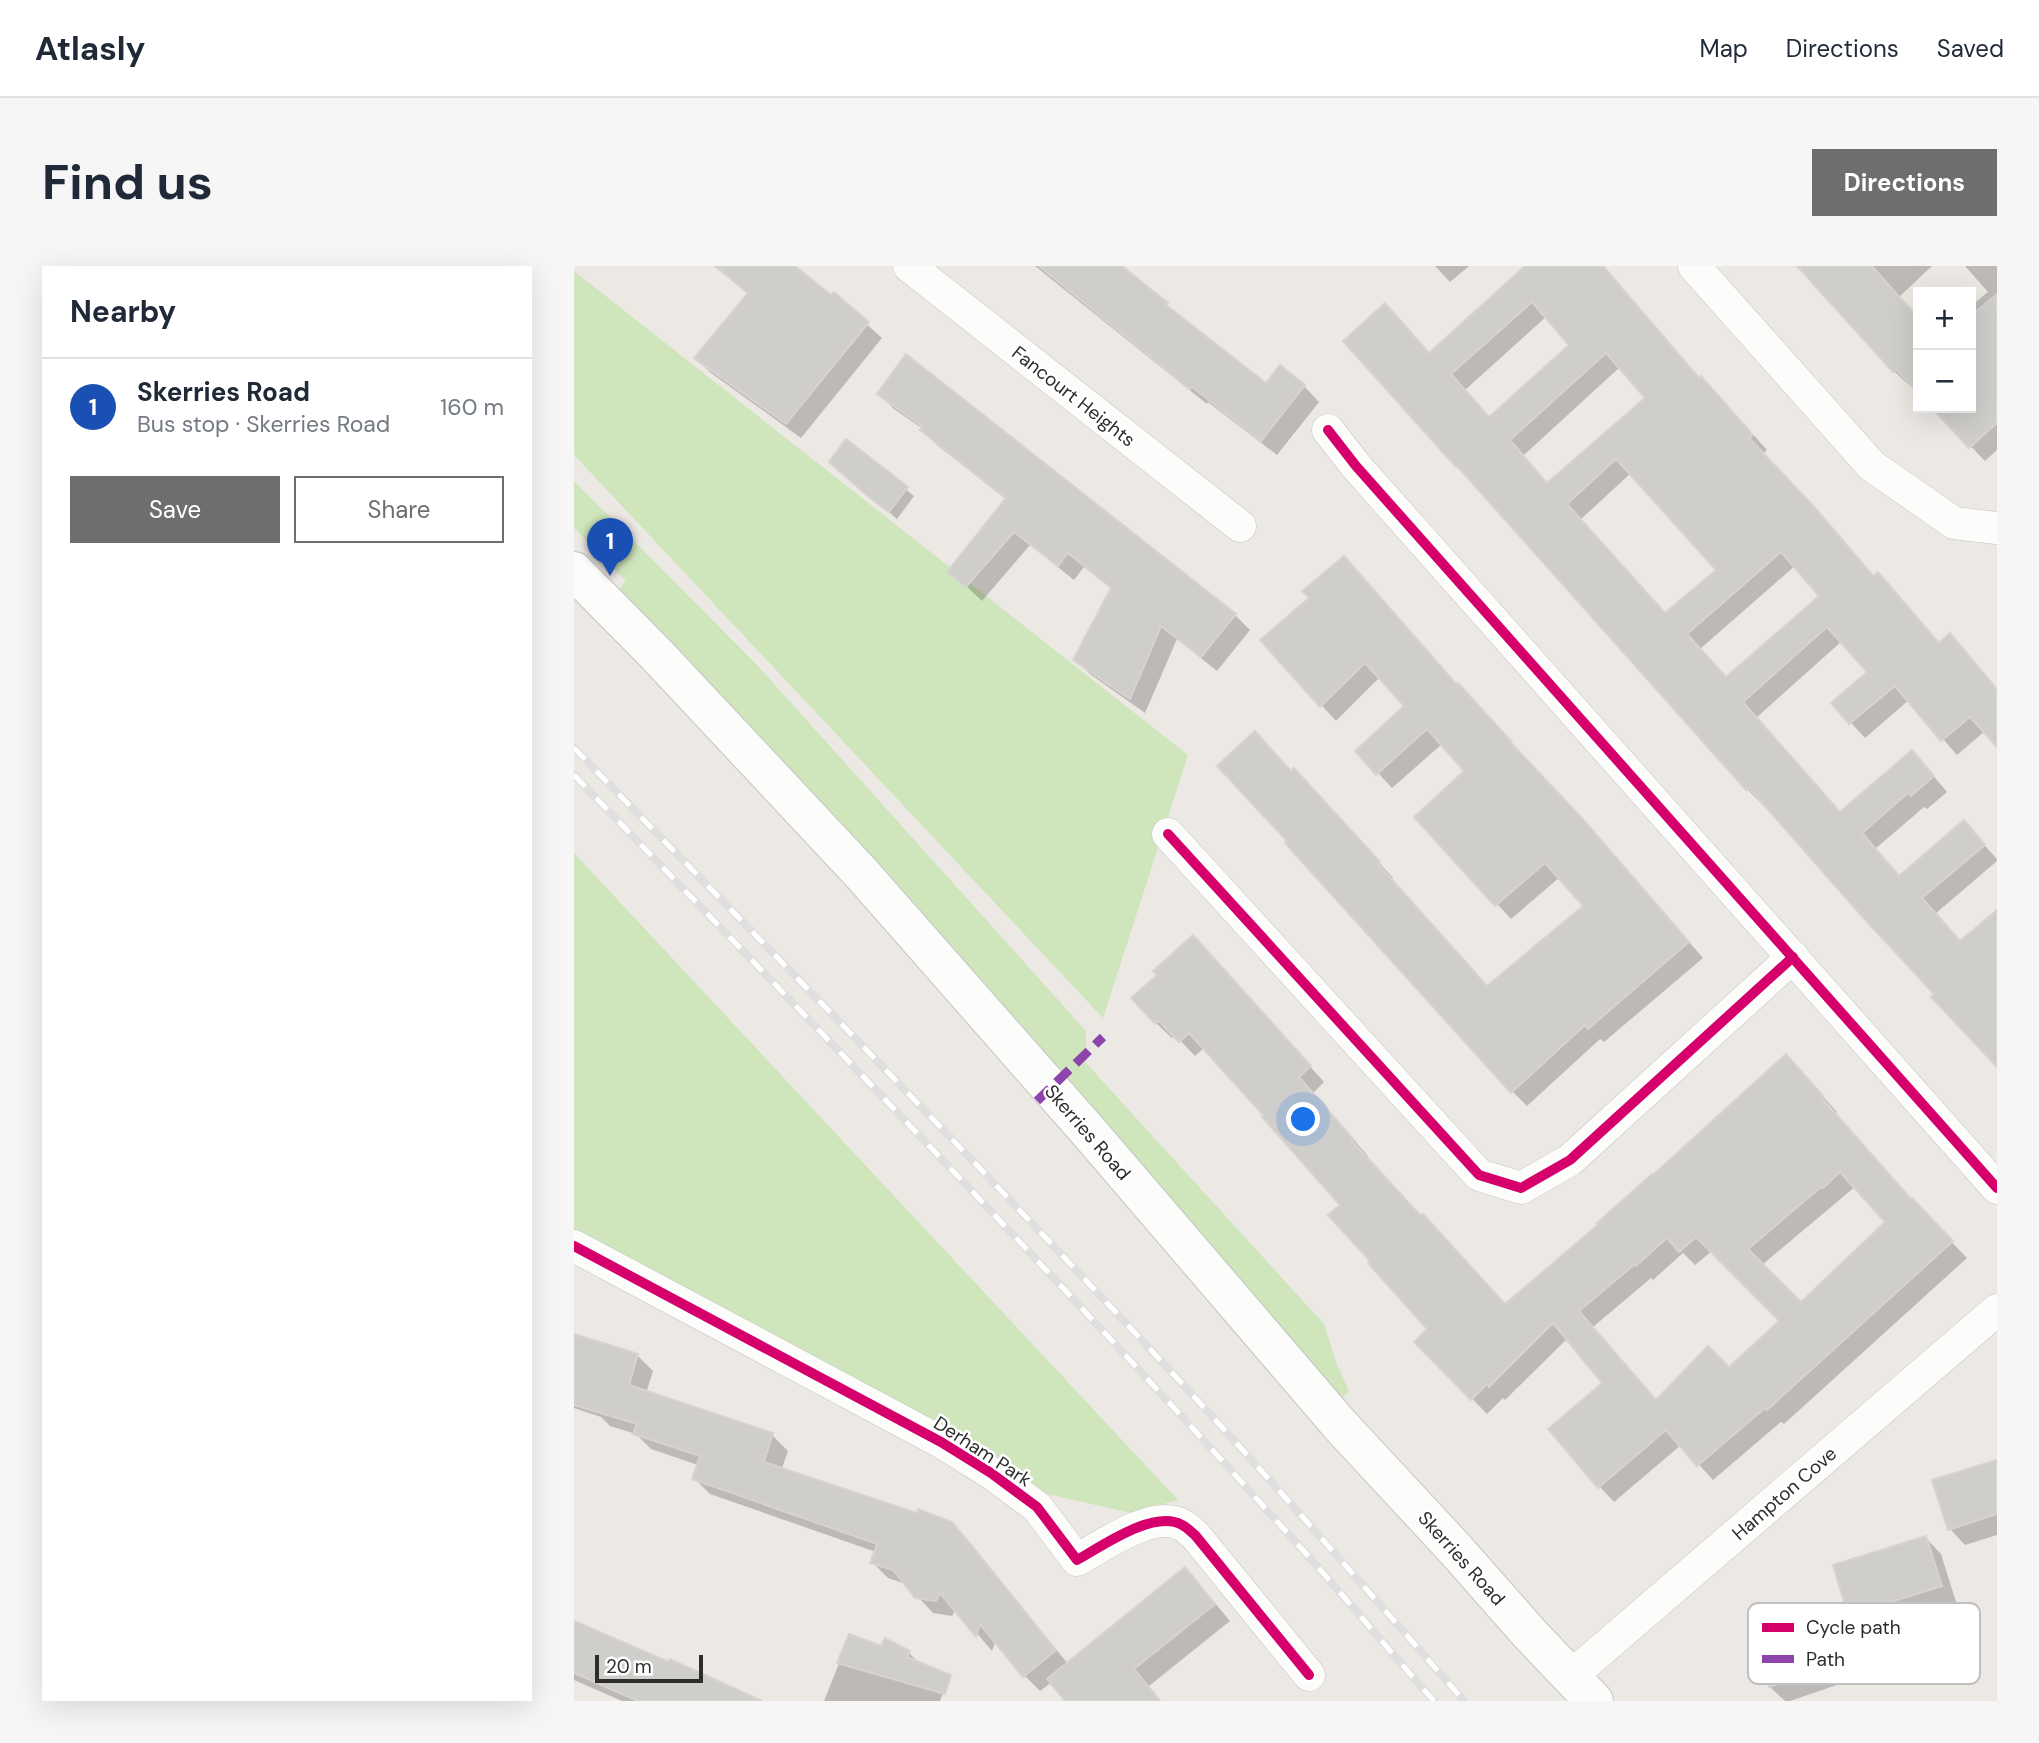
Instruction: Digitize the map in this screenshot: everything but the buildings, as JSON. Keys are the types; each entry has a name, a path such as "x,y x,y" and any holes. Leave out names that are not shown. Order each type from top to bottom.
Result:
{"main road":[{"name":"Skerries Road","path":"574,571 862,874 1081,1122 1340,1425 1530,1634 1583,1688"}],"street":[{"name":"Fancourt Heights","path":"909,266 1240,526"},
{"path":"1694,266 1872,466 1954,523 1997,528"},
{"path":"1328,430 1356,466 1997,1188"},
{"path":"1168,834 1479,1175 1521,1188 1570,1160 1793,957"},
{"name":"Derham Park","path":"574,1246 941,1442 1037,1507 1077,1560 1144,1524 1157,1521 1182,1524 1195,1535 1310,1675"},
{"name":"Hampton Cove","path":"1583,1688 1997,1310"}],"green space":[{"path":"574,271 1188,755 1103,1018 574,455"},
{"path":"574,481 758,666 1086,1031 1086,1063 1324,1324 1349,1391 1344,1397 1332,1388 1113,1130 893,879 618,590 626,581 574,528"},
{"path":"574,853 1178,1500 1131,1513 1038,1492 993,1453 574,1231"}],"railway":[{"path":"574,748 1090,1285 1277,1489 1464,1701"},
{"path":"574,775 1116,1345 1310,1558 1434,1701"}],"marked path":[{"path":"1037,1101 1103,1037"}],"cycle path":[{"path":"1328,430 1356,466 1997,1188"},
{"path":"1168,834 1479,1175 1521,1188 1570,1160 1793,957"},
{"path":"574,1246 941,1442 991,1473 1037,1507 1077,1560 1143,1525 1170,1521 1184,1526 1195,1535 1309,1675"}],"place":[{"name":"Skerries Road","path":"610,576"}]}
